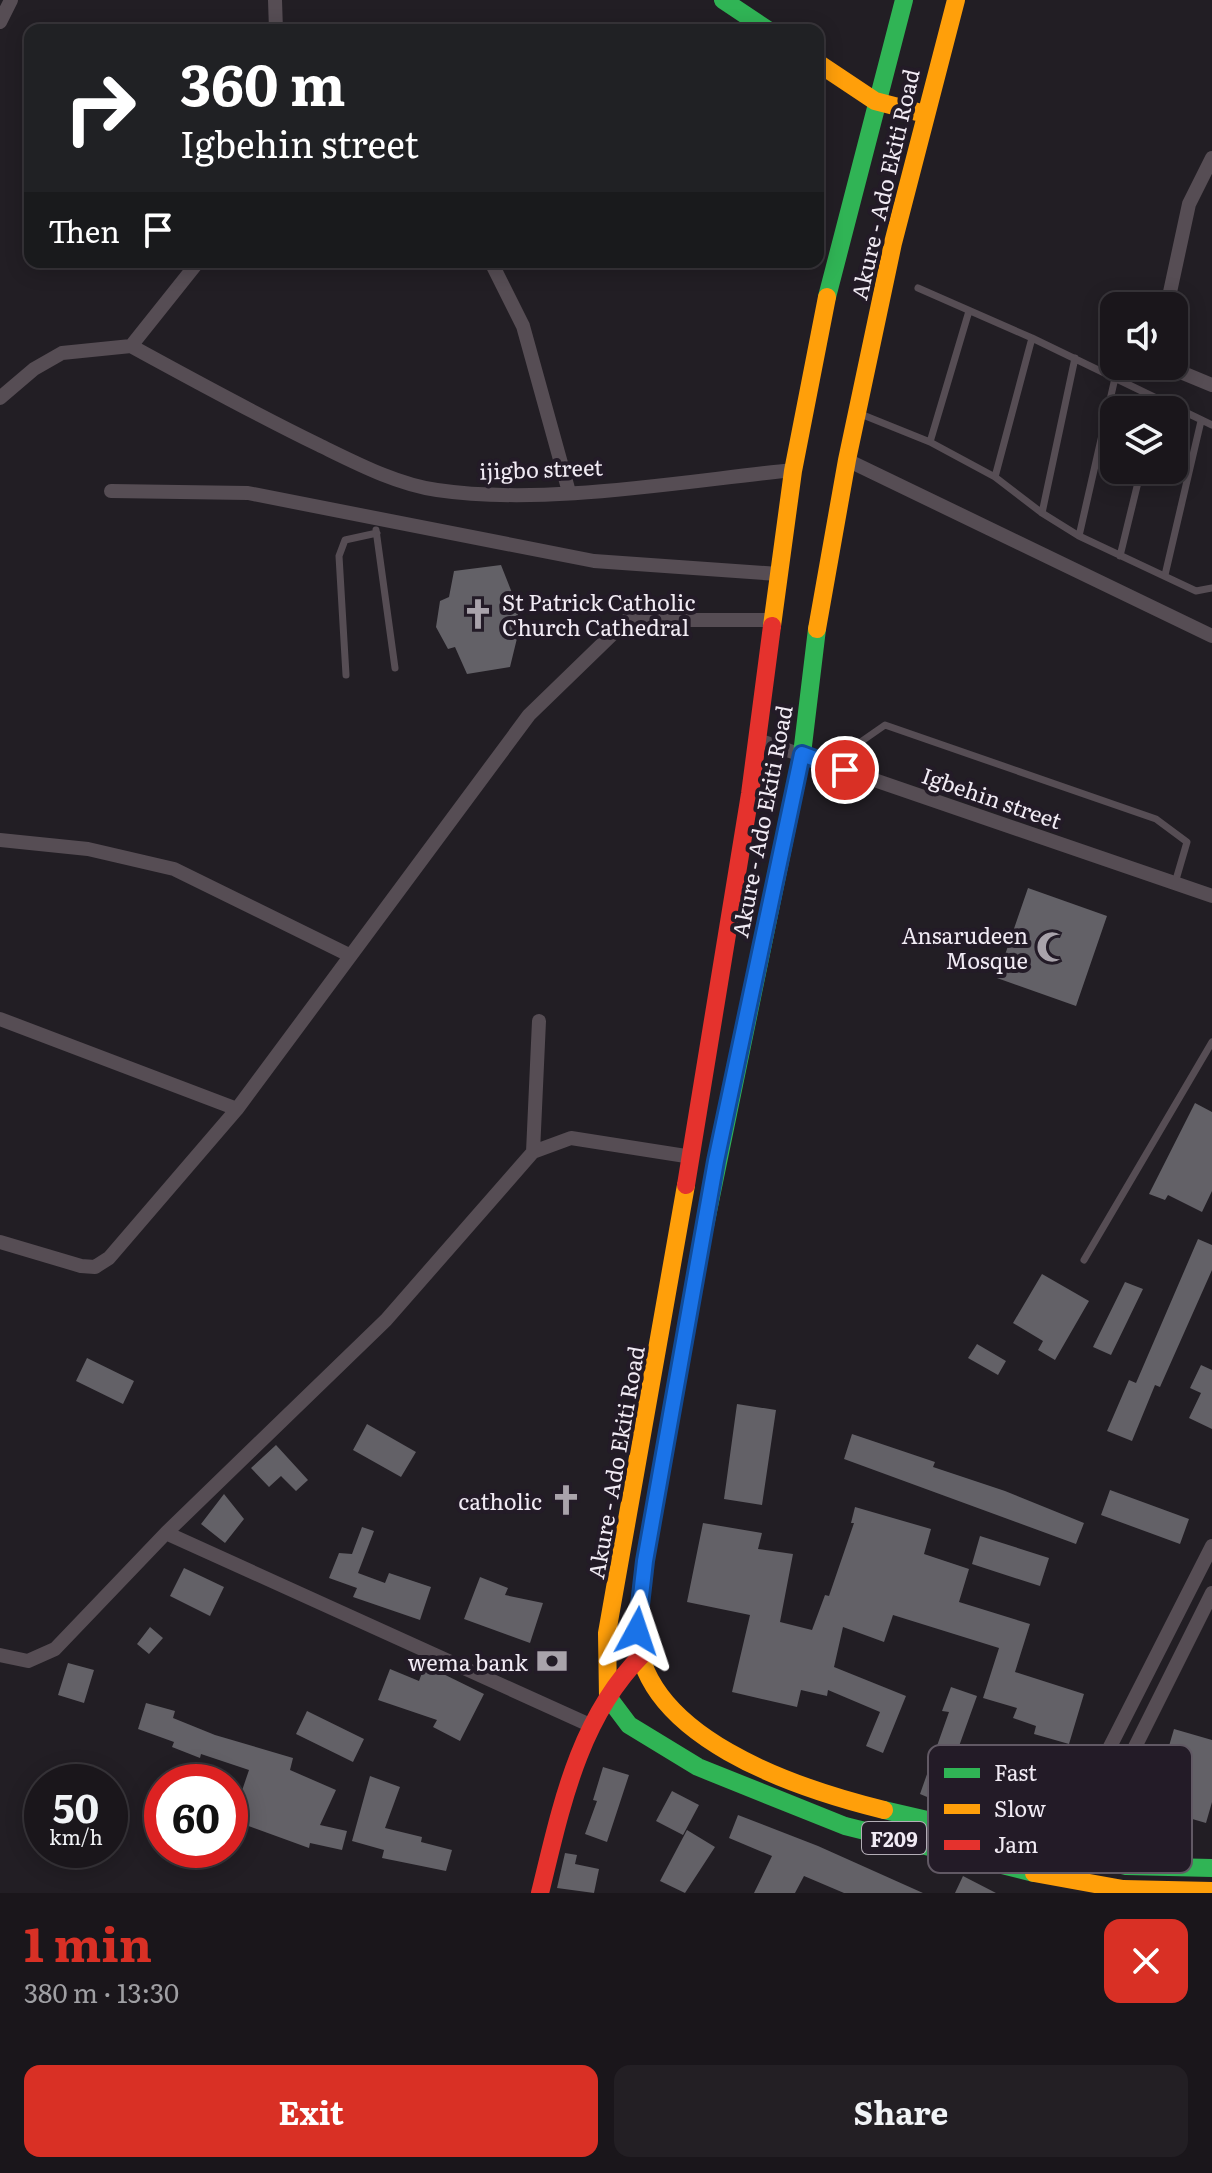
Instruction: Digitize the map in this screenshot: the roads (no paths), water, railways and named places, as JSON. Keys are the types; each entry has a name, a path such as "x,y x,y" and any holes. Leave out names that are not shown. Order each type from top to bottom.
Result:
{"main road":[{"path":"723,0 759,24"},
{"name":"Akure - Ado Ekiti Road","path":"608,1697 607,1633 692,1157 758,740 793,470 875,101 904,0"},
{"name":"Akure - Ado Ekiti Road","path":"642,1655 637,1631 639,1597 660,1470 716,1161 802,754 816,635 847,460 893,243 956,0"},
{"path":"824,67 875,101 925,114"},
{"path":"540,1893 575,1761 608,1697 642,1655"},
{"name":"F209","path":"642,1655 655,1684 683,1721 739,1760 853,1802 928,1820"},
{"name":"F209","path":"608,1697 629,1725 698,1767 845,1826 928,1846"},
{"name":"F209","path":"1192,1868 1212,1868"},
{"name":"F209","path":"1036,1873 1123,1889 1212,1891"}],"street":[{"path":"0,22 11,0"},
{"path":"275,0 276,24"},
{"path":"1170,292 1189,204 1212,158"},
{"path":"0,398 34,369 62,353 131,346 193,268"},
{"path":"494,268 523,326 569,492"},
{"name":"ijigbo street","path":"131,346 249,412 374,471 435,490 502,496 793,470"},
{"path":"1188,375 1212,385"},
{"path":"847,460 1212,636"},
{"path":"111,491 248,493 594,561 778,574"},
{"path":"0,1242 95,1267 109,1258 237,1109 529,715 627,620 773,620"},
{"name":"Igbehin street","path":"758,740 1212,896"},
{"path":"0,840 88,849 174,869 349,955"},
{"path":"0,1019 237,1109"},
{"path":"533,1152 539,1021"},
{"path":"0,1655 28,1661 55,1649 166,1533 386,1320 533,1152 571,1138 692,1157"},
{"path":"166,1533 592,1726"},
{"path":"1111,1745 1212,1546"},
{"path":"1136,1745 1212,1593"}],"lane":[{"path":"918,288 1100,370"},
{"path":"930,442 969,311"},
{"path":"995,477 1032,338"},
{"path":"1042,513 1075,358"},
{"path":"1079,536 1115,380"},
{"path":"1118,380 1142,396"},
{"path":"857,413 930,442 995,477 1042,513 1079,536 1196,591 1212,588"},
{"path":"1188,417 1212,425"},
{"path":"1165,575 1201,421"},
{"path":"1120,556 1138,484"},
{"path":"375,516 395,668"},
{"path":"346,675 339,556 345,540 377,533"},
{"path":"845,770 862,741 885,725 1156,819 1187,842 1175,883"},
{"path":"1084,1260 1212,1042"}],"place":[{"name":"St Patrick Catholic Church Cathedral","path":"478,614"},
{"name":"Ansarudeen Mosque","path":"1052,947"},
{"name":"catholic","path":"566,1500"},
{"name":"wema bank","path":"552,1661"}]}
